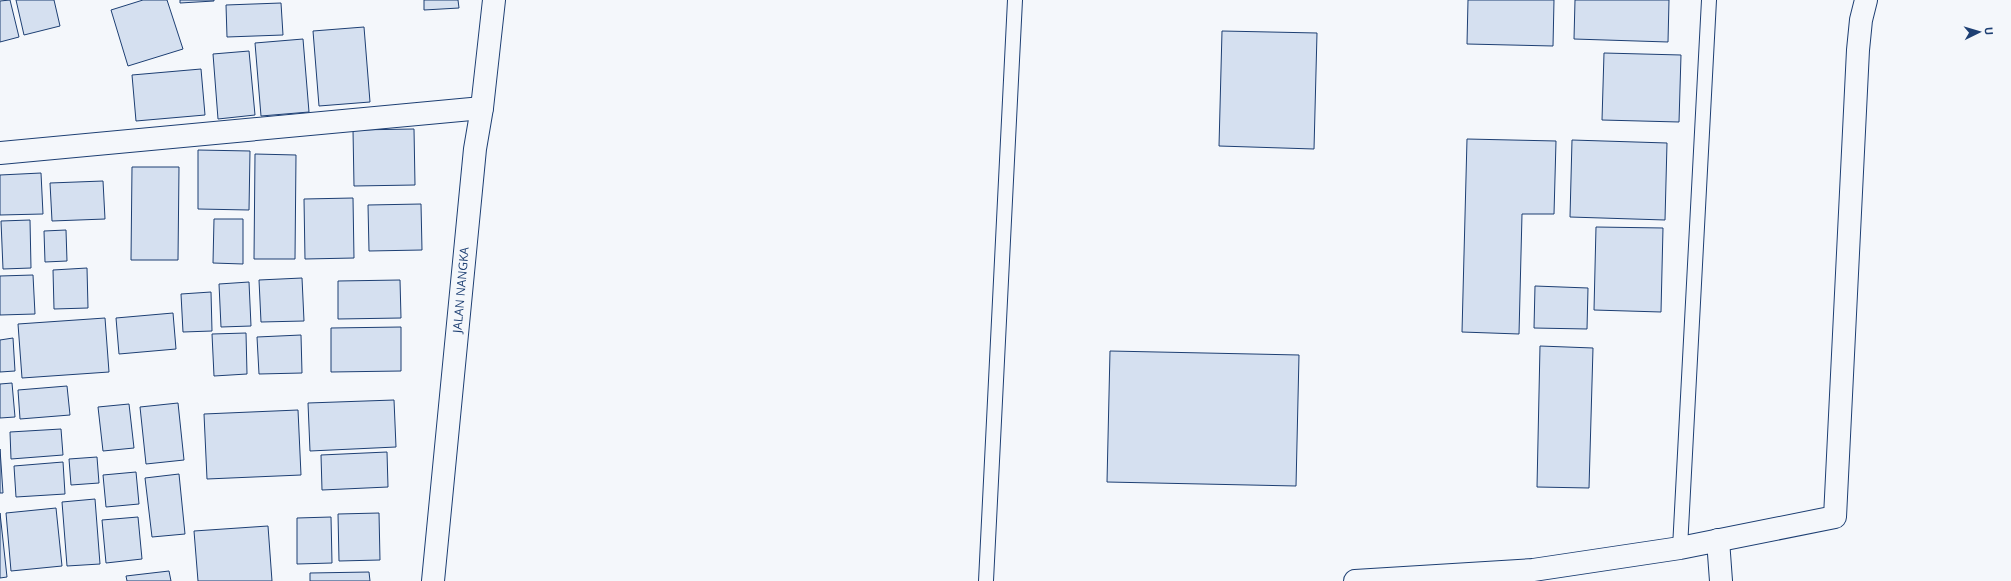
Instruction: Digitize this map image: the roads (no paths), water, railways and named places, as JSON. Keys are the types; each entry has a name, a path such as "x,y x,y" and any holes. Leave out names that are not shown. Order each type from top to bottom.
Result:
{"street":[{"name":"JALAN NANGKA","path":"433,581 474,149 482,108 494,0"},
{"path":"1355,581 1533,570 1680,548 1835,517 1858,50 1861,20 1866,0"},
{"path":"0,153 482,108"},
{"path":"1718,540 1721,581"}],"lane":[{"path":"986,581 1015,0"},
{"path":"1680,548 1709,0"}]}
